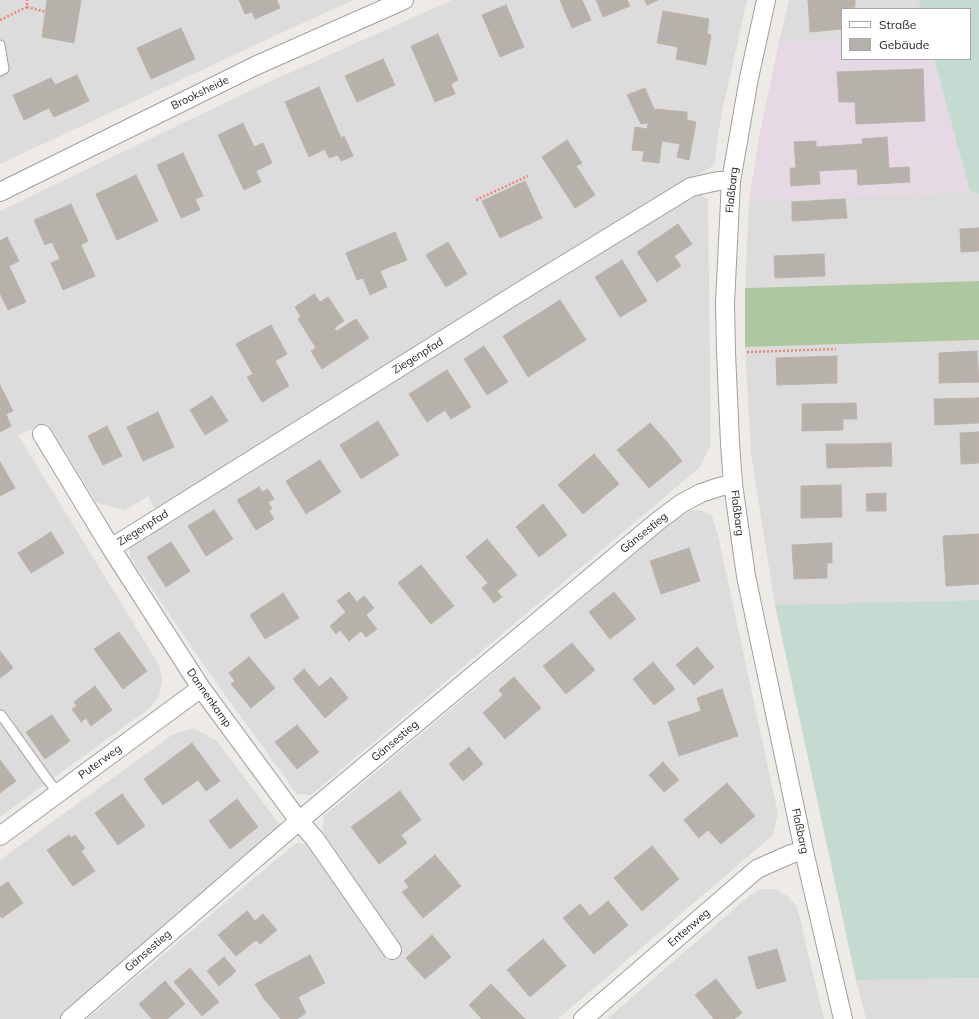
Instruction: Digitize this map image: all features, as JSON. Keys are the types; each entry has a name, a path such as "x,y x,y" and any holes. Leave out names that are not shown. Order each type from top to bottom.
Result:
{"street":[{"name":"Brooksheide","path":"0,192 255,66 404,0"},
{"name":"Flaßbarg","path":"766,0 749,78 732,181 725,303 728,419 733,484 746,576 804,851 843,1019"},
{"name":"Ziegenpfad","path":"111,548 518,293 691,187 732,181"},
{"name":"Dannenkamp","path":"42,434 111,548 201,688 314,839 392,950"},
{"name":"Gänsestieg","path":"70,1019 300,821 658,521 682,503 701,492 719,486 733,484"},
{"name":"Puterweg","path":"0,836 201,688"},
{"name":"Entenweg","path":"583,1019 757,869 791,854 804,851"}],"lane":[{"path":"0,45 4,69 0,71"},
{"path":"2,714 46,779 58,793"}],"path":[{"path":"27,0 27,7"},
{"path":"0,20 27,7 46,12"},
{"path":"476,200 528,176"},
{"path":"749,352 836,349"}],"shaded area":[{"path":"0,0 354,0 0,164"},
{"path":"452,0 747,0 722,112 714,165 156,511 148,496 125,510 97,503 47,423 18,435 159,665 162,680 159,695 151,707 0,817 0,211 260,86"},
{"path":"789,0 918,0 921,8 841,8 841,40 779,42"},
{"path":"841,40 841,60 934,60 970,192 749,200 760,132 779,42"},
{"path":"695,192 708,199 711,445 699,468 311,795 297,794 217,684 130,557 130,544"},
{"path":"970,192 979,194 979,281 745,288 749,200"},
{"path":"979,340 979,600 775,605 751,455 745,347"},
{"path":"692,510 703,511 712,516 718,535 778,814 773,835 558,1019 87,1019 296,843 310,845 388,961 401,950 322,831 324,816 677,518"},
{"path":"194,728 217,741 281,826 278,834 59,1019 0,1019 0,860 172,735"},
{"path":"761,889 775,889 789,897 797,907 824,1019 607,1019 749,896"},
{"path":"979,978 979,1019 866,1019 856,980"}],"green space":[{"path":"918,0 979,0 979,194 970,192 934,60 971,60 971,8 921,8"},
{"path":"979,281 979,340 745,347 745,288"},
{"path":"979,600 979,978 856,980 775,605"}],"building":[{"path":"47,0 81,0 74,43 42,37"},
{"path":"239,0 277,0 280,8 255,19 252,12 245,14"},
{"path":"560,0 582,0 591,20 572,28"},
{"path":"596,0 627,0 630,6 603,17"},
{"path":"645,0 658,0 647,5"},
{"path":"808,0 855,0 855,7 841,8 841,29 810,32"},
{"path":"506,5 524,47 500,57 482,15"},
{"path":"663,11 709,19 707,34 711,35 706,65 676,59 678,47 657,43"},
{"path":"181,28 195,59 151,79 137,48"},
{"path":"438,34 458,80 451,84 455,94 435,102 411,46"},
{"path":"383,59 395,85 357,102 345,76"},
{"path":"923,69 925,121 856,124 855,102 839,102 837,72"},
{"path":"77,75 89,101 54,117 49,108 24,120 13,95 51,78 55,85"},
{"path":"319,87 341,138 344,136 353,156 341,161 338,155 329,158 325,149 309,157 285,102"},
{"path":"645,88 654,109 687,112 687,120 696,122 689,160 677,157 680,144 662,141 659,163 642,161 644,151 632,150 635,127 647,129 648,123 641,124 627,95"},
{"path":"243,123 254,147 263,143 272,163 256,171 261,182 244,190 218,135"},
{"path":"887,137 889,168 909,167 910,182 858,185 857,169 819,171 820,184 791,186 790,168 796,168 794,142 816,141 816,147 863,144 862,139"},
{"path":"567,140 582,163 576,166 595,195 575,208 542,157"},
{"path":"183,153 203,196 195,199 200,210 181,218 157,165"},
{"path":"136,175 158,221 117,240 96,194"},
{"path":"525,181 542,218 500,238 482,201"},
{"path":"845,199 847,218 792,221 792,202"},
{"path":"71,204 88,241 81,245 95,276 63,290 51,263 60,259 52,242 45,245 34,220"},
{"path":"678,224 692,244 674,256 681,266 657,282 637,252"},
{"path":"979,228 979,251 961,252 960,229"},
{"path":"395,232 407,260 380,271 387,287 370,295 363,278 357,280 346,253"},
{"path":"7,237 19,261 9,266 26,302 8,310 0,293 0,241"},
{"path":"448,242 467,274 446,287 426,255"},
{"path":"824,254 825,276 775,278 774,256"},
{"path":"622,260 647,301 620,317 595,277"},
{"path":"314,294 320,302 328,297 344,321 334,328 337,331 356,319 369,338 322,369 311,351 316,348 298,319 301,317 295,307"},
{"path":"560,300 586,340 528,377 503,336"},
{"path":"271,325 287,354 275,361 289,386 262,402 247,377 253,374 236,344"},
{"path":"484,346 508,382 487,395 464,359"},
{"path":"977,351 979,382 939,383 939,353"},
{"path":"837,356 837,383 777,385 776,358"},
{"path":"447,370 471,407 451,419 445,410 427,422 409,394"},
{"path":"0,385 13,411 6,414 11,426 0,432"},
{"path":"212,396 228,421 205,435 190,410"},
{"path":"979,398 979,423 935,425 934,399"},
{"path":"856,403 857,419 843,419 843,430 802,431 802,404"},
{"path":"158,412 174,447 143,461 127,427"},
{"path":"378,421 399,455 361,479 340,445"},
{"path":"650,423 667,442 634,470 617,450"},
{"path":"107,426 122,456 103,465 88,436"},
{"path":"979,432 979,463 961,464 960,433"},
{"path":"667,442 682,461 649,488 634,470"},
{"path":"891,443 892,466 859,467 859,444"},
{"path":"826,444 859,444 859,467 827,468"},
{"path":"594,454 619,484 583,514 558,485"},
{"path":"320,460 341,492 306,514 286,481"},
{"path":"0,462 15,488 0,496"},
{"path":"841,485 842,517 801,518 801,486"},
{"path":"259,487 262,492 268,489 274,499 268,502 272,509 269,511 274,519 256,530 237,500"},
{"path":"886,493 886,511 867,511 866,494"},
{"path":"543,504 567,535 539,557 516,527"},
{"path":"214,510 233,539 206,556 188,526"},
{"path":"51,532 64,553 31,573 18,553"},
{"path":"979,534 979,584 946,586 943,536"},
{"path":"487,539 517,575 497,591 502,597 494,603 482,588 488,583 466,557"},
{"path":"171,542 190,571 166,587 147,557"},
{"path":"832,543 832,563 827,563 827,578 794,579 792,545"},
{"path":"689,548 700,581 661,594 650,561"},
{"path":"421,565 454,606 431,624 398,583"},
{"path":"349,592 357,602 364,596 374,608 366,615 377,629 366,637 361,631 349,641 340,630 336,634 330,626 346,612 337,601"},
{"path":"614,592 636,619 610,639 589,612"},
{"path":"283,593 299,618 265,639 250,615"},
{"path":"119,632 147,671 123,689 94,649"},
{"path":"572,643 595,670 566,694 543,666"},
{"path":"697,647 714,667 694,685 676,665"},
{"path":"0,651 13,668 0,678"},
{"path":"249,657 275,688 251,708 231,684 235,681 229,673"},
{"path":"653,662 675,689 654,705 633,679"},
{"path":"304,669 319,687 331,677 348,698 325,718 293,679"},
{"path":"514,677 541,708 505,739 483,713 503,695 499,690"},
{"path":"95,686 112,710 91,726 86,718 81,722 72,709 77,706 74,702"},
{"path":"722,689 738,736 679,756 668,722 701,711 697,698"},
{"path":"52,715 70,741 45,759 26,732"},
{"path":"297,725 319,752 297,769 275,742"},
{"path":"192,743 220,781 206,791 198,780 163,805 144,779"},
{"path":"469,747 483,764 463,781 449,764"},
{"path":"0,760 16,781 0,793"},
{"path":"663,762 679,780 664,792 649,775"},
{"path":"727,783 755,816 721,844 708,830 699,838 684,820"},
{"path":"400,791 421,820 401,835 407,843 379,864 351,827"},
{"path":"122,794 145,826 118,845 95,813"},
{"path":"237,799 258,827 230,849 209,821"},
{"path":"69,835 71,838 75,835 85,848 81,851 95,871 73,886 47,850"},
{"path":"652,846 679,879 642,911 614,878"},
{"path":"435,855 461,886 423,918 402,892 409,887 404,881"},
{"path":"8,882 23,903 2,918 0,916 0,887"},
{"path":"608,901 628,925 594,954 563,918 580,904 590,916"},
{"path":"247,911 255,921 263,914 277,930 260,944 256,940 236,956 218,935"},
{"path":"432,935 451,957 425,979 406,958"},
{"path":"543,939 566,966 530,997 507,970"},
{"path":"777,949 786,981 757,989 748,957"},
{"path":"310,955 325,983 298,997 306,1013 297,1019 281,1019 264,999 255,984"},
{"path":"224,957 236,971 219,986 207,971"},
{"path":"190,968 219,1002 202,1016 174,982"},
{"path":"716,979 742,1013 734,1019 714,1019 695,995"},
{"path":"165,981 185,1004 167,1019 152,1019 139,1004"},
{"path":"491,984 525,1019 482,1019 469,1005"}]}
